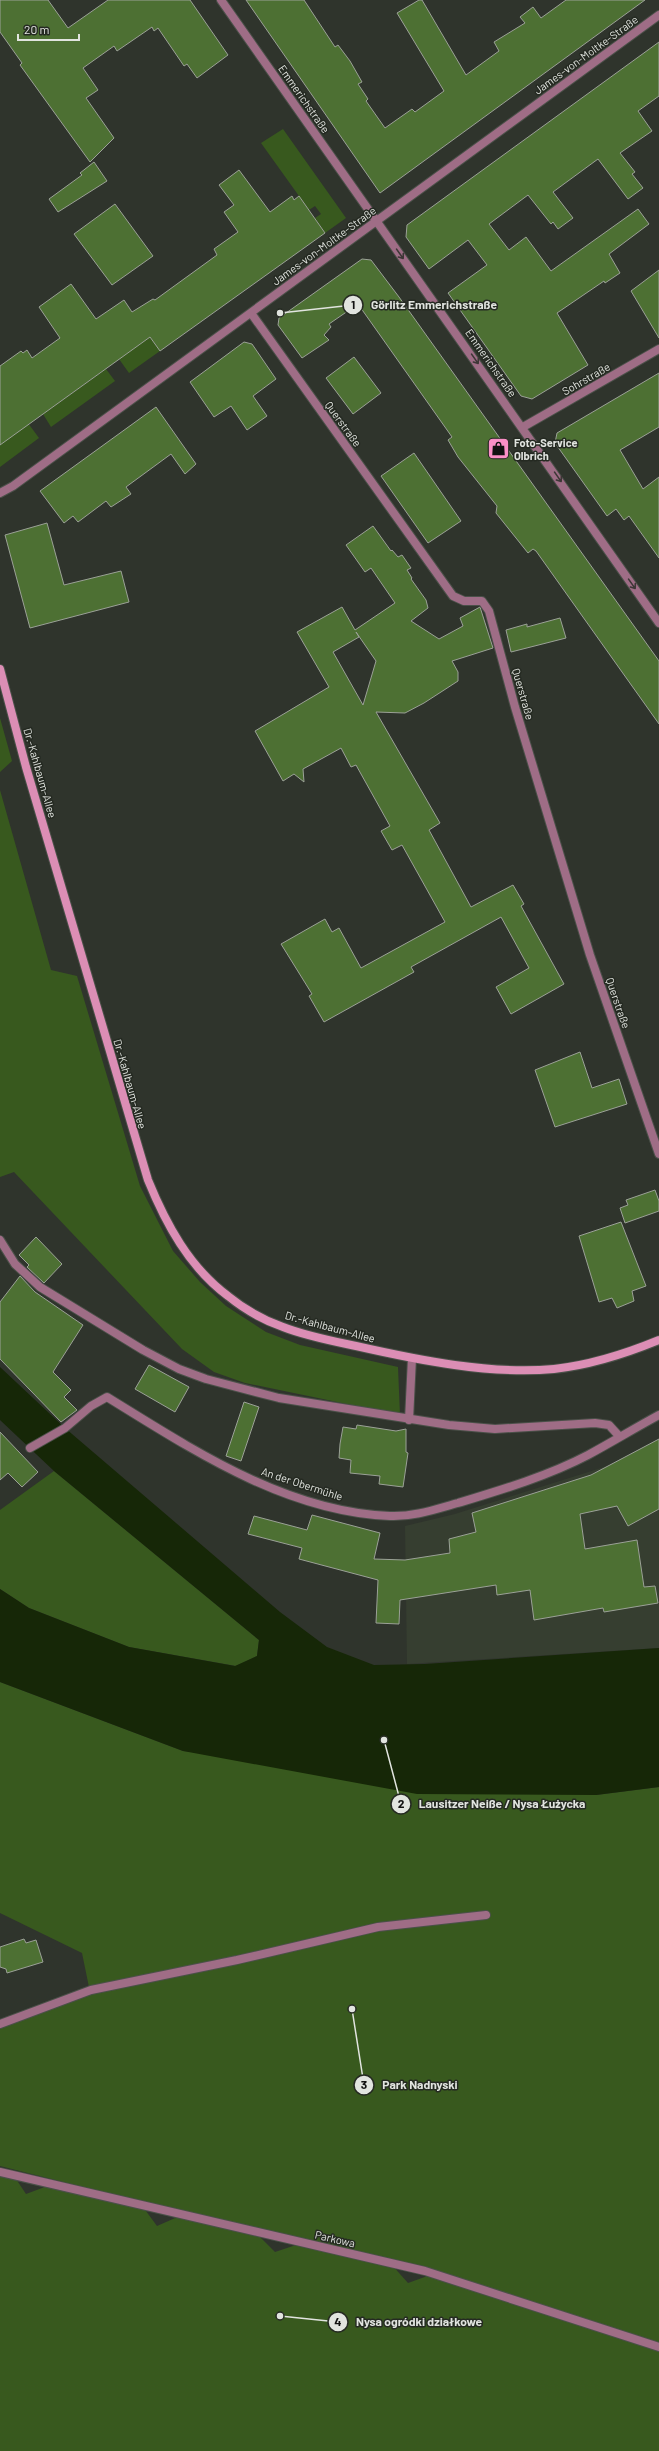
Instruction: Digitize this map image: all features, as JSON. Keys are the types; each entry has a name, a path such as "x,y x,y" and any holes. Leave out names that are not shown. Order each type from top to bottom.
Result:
{"main road":[{"name":"Dr.-Kahlbaum-Allee","path":"0,669 26,767 132,1129 154,1196 174,1235 195,1264 214,1284 239,1304 268,1321 320,1338 412,1358 486,1367 553,1369 599,1362 659,1340"}],"street":[{"name":"Emmerichstraße","path":"221,0 659,623"},
{"name":"James-von-Moltke-Straße","path":"0,493 13,486 377,222 659,15"},
{"name":"Querstraße","path":"251,313 453,596 464,601 482,601 489,610 515,707 590,955 659,1154"},
{"name":"Sohrstraße","path":"523,428 659,349"},
{"path":"0,1240 15,1264 40,1288 143,1350 179,1369 206,1379 279,1398 409,1420 494,1429 595,1423 609,1425 619,1436"},
{"path":"409,1420 412,1358"},
{"name":"An der Obermühle","path":"30,1448 65,1428 91,1406 107,1397 193,1450 262,1484 322,1505 391,1516 432,1511 509,1486 563,1466 659,1415"},
{"path":"0,2024 91,1990 237,1960 378,1927 486,1915"},
{"name":"Parkowa","path":"0,2172 425,2271 659,2347"}],"shaded area":[{"path":"0,1367 65,1428 280,1612 327,1647 374,1665 425,1664 659,1648 659,1787 596,1795 417,1794 183,1751 0,1682 0,1589 29,1608 129,1647 235,1666 257,1656 259,1640 54,1471 0,1420"},
{"path":"659,1440 659,1648 407,1664 405,1526 455,1514 617,1463"}],"green space":[{"path":"283,129 346,218 325,233 315,218 321,214 315,206 309,210 261,143"},
{"path":"150,337 160,351 129,373 119,359"},
{"path":"106,369 115,381 51,427 43,414"},
{"path":"0,385 39,438 0,467"},
{"path":"0,718 12,761 0,772"},
{"path":"0,790 51,970 77,976 140,1186 173,1251 200,1282 226,1306 266,1332 300,1345 398,1367 400,1415 245,1383 214,1372 182,1349 14,1172 0,1177"},
{"path":"54,1471 259,1640 257,1656 236,1666 129,1647 29,1608 0,1589 0,1510"},
{"path":"0,1682 183,1751 596,1795 659,1787 659,2451 0,2451 0,2172 14,2176 26,2194 50,2185 143,2207 157,2226 182,2215 255,2232 275,2252 302,2243 309,2244 0,2166 0,2026 90,1992 82,1953 0,1913","holes":["391,2264 433,2274 408,2283"]}],"building":[{"path":"0,0 48,0 68,28 108,0 190,0 228,55 197,78 187,64 184,66 158,28 154,31 152,27 117,51 114,46 83,68 98,90 86,98 114,138 90,162 20,65 22,63 0,32"},
{"path":"246,0 304,0 335,47 338,45 350,61 362,82 358,84 368,99 366,101 385,128 412,109 415,112 444,91 397,13 419,0 422,0 466,75 499,51 494,42 525,23 520,17 533,7 541,18 566,0 645,0 380,193"},
{"path":"659,42 659,96 638,111 652,131 620,153 635,172 632,174 643,188 628,199 598,159 553,192 573,218 558,229 553,222 551,224 528,195 489,224 509,250 526,237 551,271 638,209 649,224 609,254 620,273 605,283 604,281 557,313 588,365 532,399 521,396 448,293 487,265 468,240 429,269 406,237 407,225"},
{"path":"94,162 107,181 58,212 49,199 82,175 80,173"},
{"path":"239,170 270,212 292,196 294,200 299,196 325,233 160,351 150,337 0,445 0,366 21,351 23,353 27,350 32,358 60,338 39,307 71,284 96,319 124,300 132,312 153,299 155,300 217,255 214,249 238,232 224,212 234,205 219,185"},
{"path":"115,204 153,256 112,285 74,234"},
{"path":"362,259 371,260 399,297 659,661 659,724 536,551 533,549 528,553 496,513 497,506 458,457 448,440 452,437 358,304 329,324 331,327 324,335 329,340 302,358 278,325 279,318"},
{"path":"659,270 659,338 631,291"},
{"path":"244,342 252,344 276,379 253,396 267,416 247,430 231,406 214,417 190,382"},
{"path":"354,357 381,393 353,414 326,378"},
{"path":"659,373 659,427 620,450 643,489 659,477 659,558 629,516 624,520 616,509 607,516 555,443 557,433"},
{"path":"156,407 196,464 185,474 171,454 126,487 131,494 111,507 106,501 78,522 73,516 64,523 40,491"},
{"path":"414,453 461,521 428,543 381,476"},
{"path":"47,523 64,585 121,571 129,602 30,628 5,535"},
{"path":"373,526 391,551 392,550 398,557 402,555 411,568 407,570 412,578 411,579 426,600 428,608 411,621 439,639 463,626 460,618 480,607 493,648 452,661 458,672 458,681 424,703 405,713 376,712 440,823 429,830 471,907 513,885 524,904 521,906 564,984 511,1014 496,987 529,968 501,917 411,967 414,972 324,1022 309,996 312,994 281,944 325,919 332,932 339,928 361,968 445,922 402,845 392,850 381,831 390,826 356,765 351,767 341,748 303,769 304,782 294,774 283,781 255,731 329,687 297,632 342,607 355,630 395,603 371,568 365,572 346,545","holes":["356,632 376,661 363,705 333,652 359,637"]},
{"path":"560,618 566,638 511,652 506,630 527,624 527,627"},
{"path":"580,1052 592,1088 619,1079 627,1104 555,1127 535,1070"},
{"path":"655,1190 659,1201 659,1211 625,1223 620,1208 628,1205 626,1200"},
{"path":"621,1222 646,1286 632,1291 634,1301 617,1308 612,1298 599,1302 579,1236"},
{"path":"36,1237 62,1264 44,1283 27,1267 29,1265 19,1255"},
{"path":"20,1276 35,1292 83,1325 53,1372 71,1390 64,1397 77,1410 61,1422 0,1359 0,1302"},
{"path":"149,1365 189,1387 175,1412 135,1389"},
{"path":"244,1402 259,1407 241,1461 226,1456"},
{"path":"357,1425 396,1431 406,1429 406,1452 408,1453 403,1487 379,1484 380,1476 350,1473 351,1460 339,1458 340,1444 343,1427 356,1429"},
{"path":"0,1432 38,1472 22,1487 8,1473 0,1480"},
{"path":"659,1439 659,1509 628,1526 617,1506 580,1514 585,1549 637,1540 644,1587 655,1586 658,1603 604,1612 603,1608 534,1620 530,1590 497,1595 496,1585 400,1600 399,1624 376,1623 378,1580 299,1559 302,1548 248,1534 254,1516 307,1530 312,1515 380,1533 374,1559 405,1560 450,1553 449,1539 476,1532 472,1513 591,1475"},
{"path":"24,1939 26,1943 36,1940 43,1962 7,1973 6,1969 0,1967 0,1947"}],"place":[{"name":"Görlitz Emmerichstraße","path":"280,313"},
{"name":"Foto-Service Olbrich","path":"499,449"},
{"name":"Lausitzer Neiße / Nysa Łużycka","path":"384,1740"},
{"name":"Park Nadnyski","path":"352,2009"},
{"name":"Nysa ogródki działkowe","path":"280,2316"}]}
